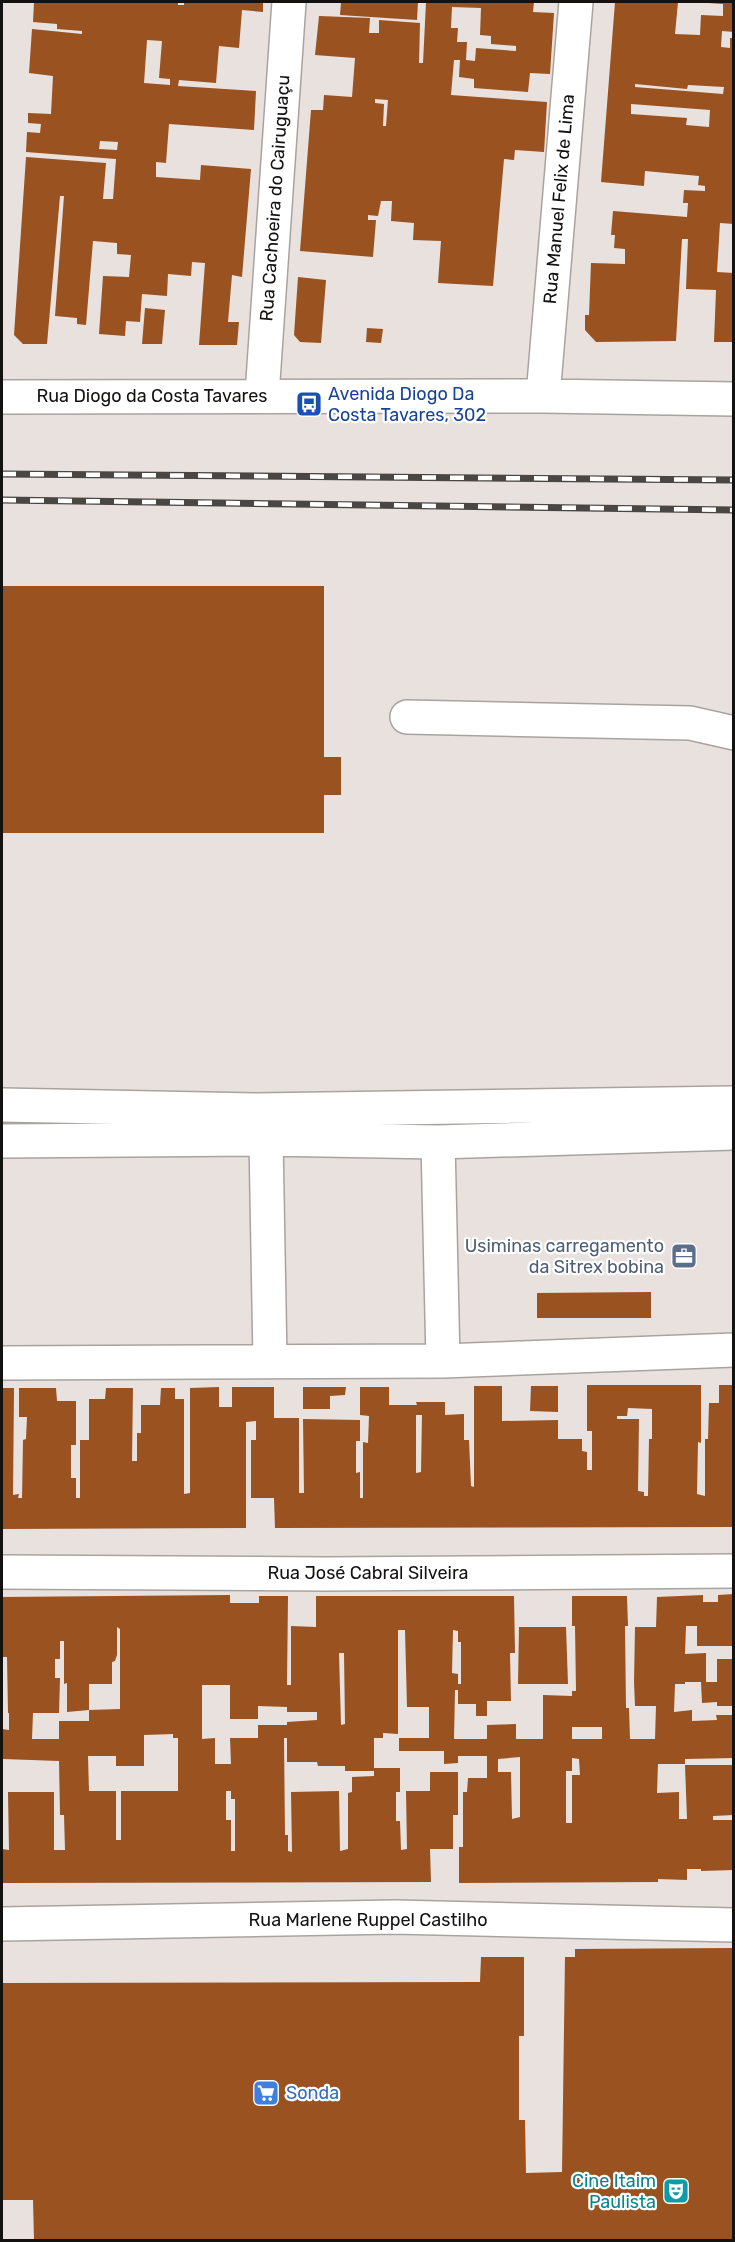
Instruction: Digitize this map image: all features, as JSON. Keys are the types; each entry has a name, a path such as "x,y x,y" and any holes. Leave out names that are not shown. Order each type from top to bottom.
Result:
{"street":[{"name":"Rua Cachoeira do Cairuguaçu","path":"262,396 288,2"},
{"name":"Rua Manuel Felix de Lima","path":"543,396 576,2"},
{"name":"Rua Diogo da Costa Tavares","path":"2,397 543,396 734,399"},
{"path":"407,717 690,723 734,733"},
{"path":"2,1105 256,1110 734,1103"},
{"path":"2,1141 266,1138 438,1142 734,1133"},
{"path":"266,1138 270,1361"},
{"path":"438,1142 443,1361"},
{"path":"2,1363 443,1361 734,1350"},
{"name":"Rua José Cabral Silveira","path":"2,1572 339,1574 734,1571"},
{"name":"Rua Marlene Ruppel Castilho","path":"2,1924 395,1917 734,1925"}],"building":[{"path":"34,2 178,2 178,5 184,5 184,2 263,2 263,12 242,10 239,48 219,46 216,83 179,80 178,86 256,91 254,130 169,124 166,163 156,162 156,177 200,180 201,165 251,169 242,277 232,275 228,322 239,322 237,345 199,345 205,263 192,262 191,276 168,274 167,296 142,294 140,322 126,321 125,336 99,334 103,276 129,277 131,255 117,254 117,243 93,241 86,325 77,324 77,318 55,316 64,196 60,196 47,344 23,344 14,335 26,157 106,163 103,199 113,199 116,159 26,152 27,132 40,133 41,124 28,123 28,113 51,114 53,76 29,73 32,29 82,34 82,31 57,29 57,24 33,22","holes":["147,40 162,41 159,78 170,79 170,85 144,83","100,141 118,142 117,150 99,149"]},
{"path":"341,2 418,2 417,20 340,15"},
{"path":"426,2 534,2 533,12 554,13 550,74 530,73 528,92 474,88 474,79 459,77 460,60 454,60 451,95 547,102 544,152 515,150 514,160 504,159 493,286 438,283 441,241 413,240 414,223 391,221 392,201 381,201 378,216 368,215 368,220 376,220 373,257 300,251 311,110 323,110 324,95 352,97 355,58 315,55 319,16 370,18 369,33 379,33 379,20 420,23 419,63 423,63","holes":["452,7 481,8 480,35 491,36 491,44 516,46 516,51 476,48 475,61 466,60 467,42 457,42 458,28 451,28","375,99 388,100 386,126 383,126 384,104 375,103"]},
{"path":"615,2 678,2 675,34 700,35 701,15 723,16 723,4 708,2 734,2 734,32 722,31 721,47 730,48 730,38 734,38 734,224 720,223 717,272 734,273 734,342 714,342 716,290 686,289 688,239 682,239 676,341 596,342 585,330 585,315 589,315 591,263 625,264 625,249 614,248 615,235 611,235 613,211 687,217 688,203 683,203 684,190 705,191 705,186 698,185 699,176 645,171 644,186 601,182","holes":["635,84 687,89 688,85 724,87 723,94 635,87","631,104 710,110 709,127 686,125 687,118 631,114"]},
{"path":"298,277 326,280 321,343 300,342 294,335"},
{"path":"145,308 165,310 162,344 142,344"},
{"path":"367,328 383,329 381,343 366,342"},
{"path":"2,586 324,586 324,757 341,757 341,795 324,795 324,833 2,833"},
{"path":"651,1292 651,1318 537,1318 537,1293"},
{"path":"587,1385 701,1385 701,1443 698,1442 697,1494 705,1496 705,1439 708,1439 709,1403 719,1403 719,1385 734,1385 734,1527 275,1528 274,1498 251,1498 251,1440 256,1440 256,1421 246,1422 246,1528 2,1529 2,1388 14,1388 13,1495 19,1494 18,1498 22,1498 23,1440 26,1439 27,1417 19,1417 19,1388 56,1388 57,1401 76,1401 76,1445 71,1445 71,1478 76,1478 76,1498 80,1498 80,1440 89,1440 89,1399 105,1399 106,1388 133,1388 132,1461 137,1461 137,1433 141,1433 141,1405 160,1405 161,1388 175,1388 175,1399 184,1399 184,1494 190,1493 190,1388 219,1387 219,1407 232,1407 232,1387 274,1387 274,1418 299,1418 299,1493 304,1493 303,1419 360,1420 360,1441 356,1441 356,1473 360,1472 360,1498 363,1498 363,1442 368,1443 369,1416 360,1415 360,1387 389,1387 389,1405 445,1402 445,1415 464,1414 464,1440 469,1440 471,1486 474,1487 474,1386 502,1386 502,1421 558,1420 558,1439 582,1439 582,1451 587,1452 587,1470 592,1470 592,1431 587,1431","holes":["628,1408 652,1409 648,1496 638,1491 639,1419 617,1419 617,1416 627,1416","416,1415 422,1415 421,1472 416,1473"]},
{"path":"531,1386 558,1386 558,1412 530,1411"},
{"path":"303,1387 346,1387 345,1395 330,1396 330,1409 303,1409"},
{"path":"734,1594 734,1646 697,1646 697,1626 686,1626 685,1654 706,1653 706,1682 717,1682 717,1659 734,1659 734,1706 717,1706 717,1702 702,1703 701,1682 685,1682 685,1684 675,1684 674,1712 692,1710 692,1721 717,1720 716,1715 734,1715 734,1758 685,1759 685,1764 658,1764 657,1793 679,1792 679,1819 687,1819 685,1765 734,1765 734,1815 713,1816 713,1820 734,1820 734,1870 687,1869 687,1880 658,1879 658,1882 459,1883 459,1847 463,1847 463,1792 467,1792 468,1778 487,1778 487,1756 458,1756 458,1763 444,1764 444,1751 399,1751 399,1738 429,1738 429,1707 407,1707 405,1630 398,1630 398,1734 383,1733 383,1738 374,1738 374,1768 400,1768 400,1792 396,1792 396,1821 400,1821 401,1850 407,1849 406,1791 430,1791 430,1772 458,1772 458,1815 453,1815 453,1849 430,1849 431,1882 2,1883 2,1849 9,1850 8,1792 54,1792 54,1850 65,1850 64,1815 60,1815 59,1761 3,1759 2,1729 9,1730 9,1713 7,1657 2,1657 2,1597 230,1595 230,1603 259,1603 259,1596 288,1596 287,1685 291,1685 291,1626 316,1627 316,1596 514,1596 515,1653 510,1653 511,1701 487,1701 487,1716 476,1716 476,1704 458,1704 458,1690 455,1690 454,1739 487,1739 487,1725 516,1724 516,1739 543,1739 543,1695 572,1696 572,1691 576,1691 572,1596 627,1596 626,1708 629,1708 630,1739 655,1739 656,1706 635,1706 635,1627 656,1627 657,1597 703,1595 703,1602 718,1602 718,1595","holes":["117,1627 120,1629 120,1709 89,1710 89,1684 112,1684 112,1662 115,1661 117,1655","453,1630 458,1631 458,1642 461,1642 461,1684 458,1684 458,1674 452,1673","60,1641 64,1641 64,1684 67,1683 67,1712 89,1710 89,1721 59,1721 59,1739 32,1739 33,1713 59,1713 60,1678 55,1678 55,1659 60,1659","339,1653 344,1653 345,1724 341,1725","202,1685 230,1685 230,1719 258,1719 258,1706 287,1707 287,1712 317,1712 317,1720 287,1722 287,1725 258,1725 258,1738 230,1738 231,1764 215,1764 215,1738 202,1739","572,1727 602,1727 602,1739 572,1739","173,1734 173,1738 178,1738 178,1791 121,1791 121,1840 116,1840 116,1791 89,1791 88,1756 116,1756 116,1766 144,1766 144,1735","284,1738 287,1738 287,1762 317,1762 318,1766 345,1766 345,1771 374,1771 374,1776 352,1777 352,1792 348,1793 348,1849 340,1851 339,1791 291,1792 292,1852 288,1851 288,1835 285,1835","520,1757 520,1817 512,1819 511,1772 498,1772 498,1759","572,1758 579,1759 580,1775 572,1775 572,1823 566,1823 566,1771 572,1771","226,1791 231,1791 231,1799 235,1799 235,1851 231,1851 231,1820 226,1820"]},
{"path":"519,1627 566,1627 568,1684 518,1684"},
{"path":"734,1948 734,2240 34,2240 33,2200 2,2200 2,1983 480,1982 481,1957 524,1957 524,2036 519,2036 519,2120 525,2120 526,2173 562,2172 565,1957 575,1957 575,1949"}],"railway":[{"path":"2,474 734,480"},
{"path":"2,500 734,510"}],"place":[{"name":"Avenida Diogo Da Costa Tavares, 302","path":"309,404"},
{"name":"Usiminas carregamento da Sitrex bobina","path":"684,1256"},
{"name":"Sonda","path":"266,2093"},
{"name":"Cine Itaim Paulista","path":"676,2191"}]}
